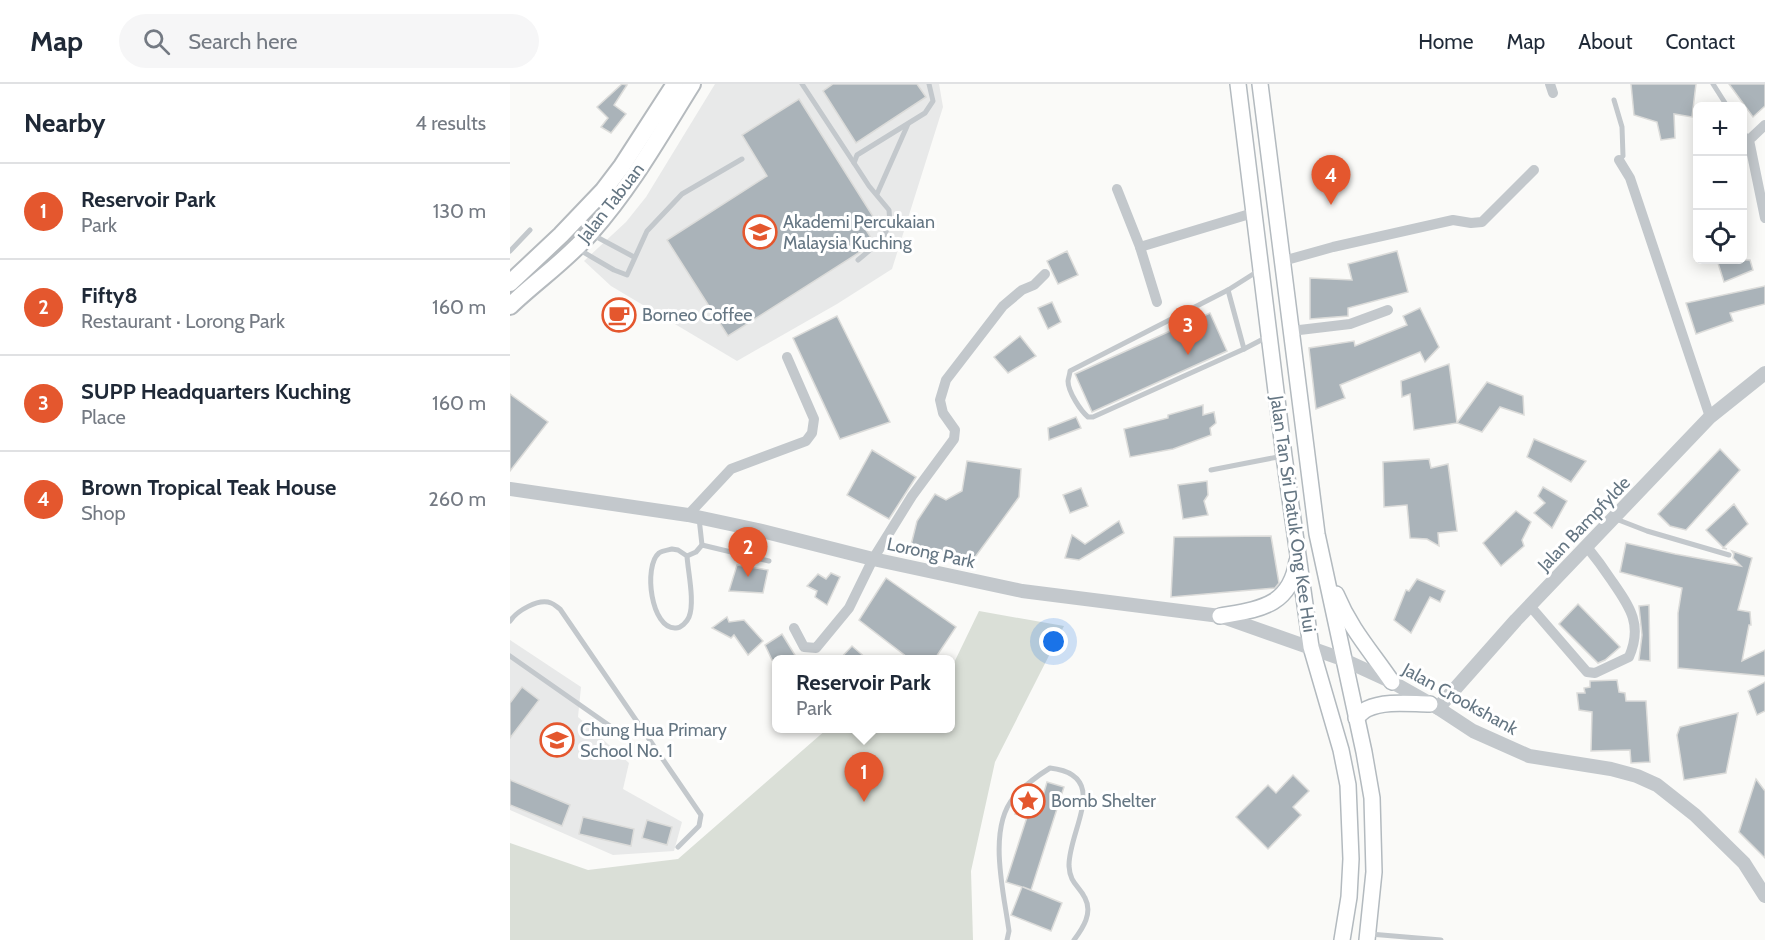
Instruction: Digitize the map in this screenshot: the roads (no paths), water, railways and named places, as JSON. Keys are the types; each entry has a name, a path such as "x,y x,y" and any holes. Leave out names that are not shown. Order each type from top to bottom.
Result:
{"main road":[{"name":"Jalan Tabuan","path":"510,283 561,236 603,191 622,166 675,84"},
{"name":"Jalan Tabuan","path":"510,306 590,233 630,183 692,84"},
{"name":"Jalan Tan Sri Datuk Ong Kee Hui","path":"1238,84 1284,456 1311,647 1341,750 1348,785 1351,859 1349,897 1342,940"},
{"name":"Jalan Tan Sri Datuk Ong Kee Hui","path":"1260,84 1317,534 1342,659 1364,752 1371,798 1374,872 1368,937"},
{"path":"1317,534 1345,614 1356,634 1392,682"},
{"path":"1220,616 1260,609 1276,601 1288,591 1295,574 1298,552"},
{"path":"1356,718 1365,709 1377,706 1434,706"}],"street":[{"path":"1747,134 1765,125"},
{"path":"1747,139 1765,218"},
{"path":"1619,160 1630,178 1710,417"},
{"path":"1283,261 1333,247 1453,220 1482,222 1534,170"},
{"path":"1118,189 1140,247 1157,302"},
{"path":"1140,247 1253,213"},
{"path":"794,628 804,647 816,648 849,608 873,559 912,496 954,439 955,430 943,413 940,400 946,380 1003,306 1022,290 1034,285 1045,274"},
{"path":"1291,331 1350,324 1388,310"},
{"path":"694,517 731,468 806,441 812,433 814,419 787,357"},
{"name":"Jalan Bampfylde","path":"1434,706 1710,417 1765,373"},
{"path":"510,489 542,495"},
{"path":"510,497 542,495"},
{"name":"Lorong Park","path":"542,495 694,517 1022,591 1220,616 1311,647"},
{"path":"1530,606 1587,672 1595,673 1629,657 1635,640 1634,618 1628,605 1587,547"},
{"name":"Jalan Crookshank","path":"1311,647 1392,682 1473,731 1529,756 1611,769 1637,776 1657,785 1695,815 1744,863 1765,896"}],"lane":[{"path":"802,84 869,186 889,210 890,224 882,240 858,260"},
{"path":"854,163 857,155 925,113 933,101 929,84"},
{"path":"1713,84 1724,102"},
{"path":"1614,100 1622,127 1623,156 1619,160"},
{"path":"877,194 908,124"},
{"path":"576,248 614,270 629,274 634,257 647,231 682,194 742,159"},
{"path":"510,251 530,230"},
{"path":"590,233 634,257"},
{"path":"1262,269 1228,290 1070,371 1068,381 1084,414 1093,417 1245,349 1270,335"},
{"path":"1228,290 1245,349"},
{"path":"1211,470 1284,456"},
{"path":"694,517 702,545"},
{"path":"1614,518 1647,531 1729,555"},
{"path":"687,556 696,552 702,545"},
{"path":"702,545 769,561"},
{"path":"672,549 687,556 691,605 689,618 681,627 673,628 666,626 655,608 651,564 659,552 672,549"},
{"path":"510,621 522,610 541,603 550,602 560,609 701,815 699,826 678,847"},
{"path":"510,656 620,733"},
{"path":"1007,940 1009,931 998,844 1006,810 1013,798 1030,781 1050,768 1069,771 1077,777 1082,787 1083,806 1069,862 1074,884 1085,897 1088,909 1086,924 1074,940"},
{"path":"1368,937 1441,940"}],"place":[{"name":"Brown Tropical Teak House","path":"1331,205"},
{"name":"Akademi Percukaian Malaysia Kuching","path":"760,232"},
{"name":"Borneo Coffee","path":"619,315"},
{"name":"SUPP Headquarters Kuching","path":"1188,355"},
{"name":"Fifty8","path":"748,577"},
{"name":"Chung Hua Primary School No. 1","path":"557,740"},
{"name":"Bomb Shelter","path":"1028,801"},
{"name":"Reservoir Park","path":"864,802"}]}
